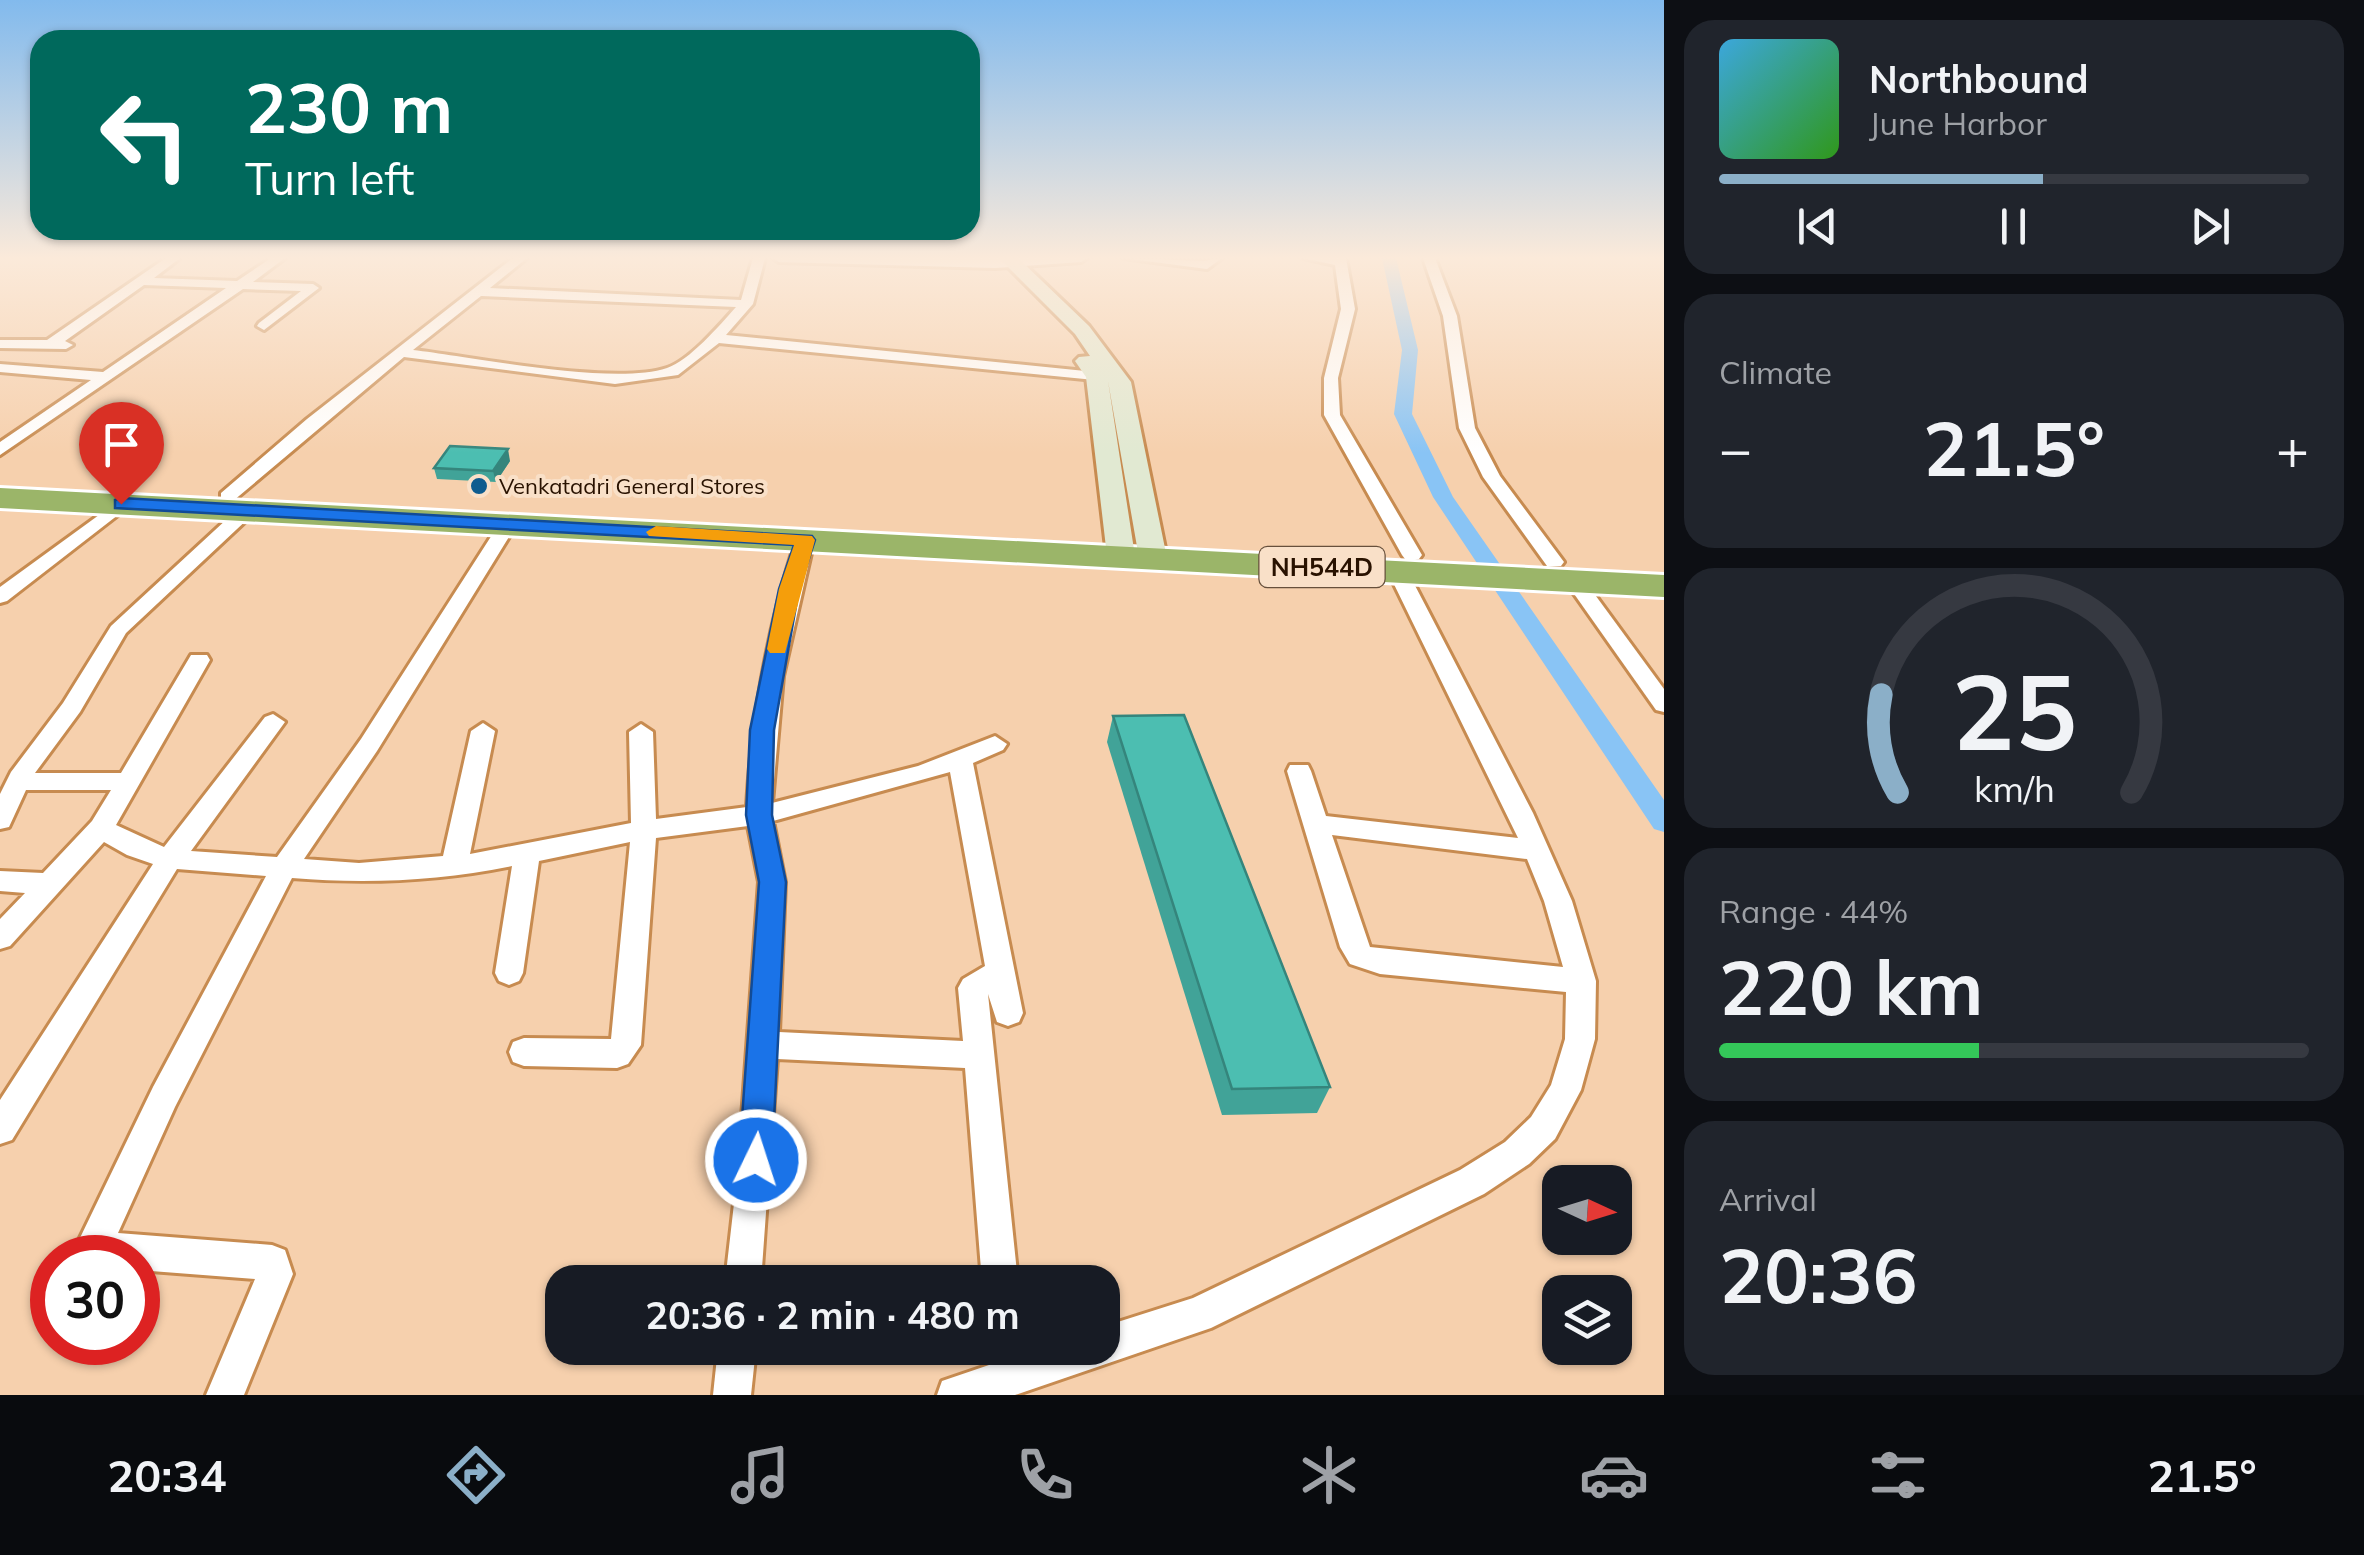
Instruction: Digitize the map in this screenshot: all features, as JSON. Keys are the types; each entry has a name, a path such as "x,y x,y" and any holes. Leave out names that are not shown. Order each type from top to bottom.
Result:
{"highway":[{"name":"NH544D","path":"0,485 508,524 805,540 1136,549"},
{"name":"NH544D","path":"0,498 121,504 237,503 1426,564 1551,571 1664,586"},
{"name":"NH544D","path":"1551,571 1664,568"}],"street":[{"path":"51,344 81,323"},
{"path":"0,450 185,323"},
{"path":"264,326 268,323"},
{"path":"1,816 18,782 72,706 118,630 312,422 442,323"},
{"path":"404,353 615,379 673,372 729,323"},
{"path":"1074,323 1082,330 1108,378 1136,549"},
{"path":"1120,1341 1198,1315 1472,1182 1517,1153 1543,1128 1565,1090 1580,1039 1581,981 1558,901 1426,564 1332,415 1332,378 1345,323"},
{"path":"1451,323 1467,428 1492,478 1551,571 1664,704"},
{"path":"716,338 1108,378"},
{"path":"0,344 74,346 38,369"},
{"path":"0,368 106,377"},
{"path":"1108,378 1136,549"},
{"path":"0,596 121,504"},
{"path":"226,1395 275,1274 272,1263 95,1246 164,1097 284,868 369,745 508,524"},
{"path":"744,1265 772,882 759,815 762,730 789,589 805,540"},
{"path":"0,938 101,828 199,660"},
{"path":"0,1129 170,858 273,722"},
{"path":"454,866 484,731"},
{"path":"524,1052 617,1054 624,1049 644,830 641,732"},
{"path":"101,828 136,848 170,858 358,873 454,866 644,830 759,815 926,773 995,744"},
{"path":"960,759 1008,1013"},
{"path":"1299,770 1360,956 1380,962 1581,981"},
{"path":"18,782 129,781"},
{"path":"1315,824 1536,850"},
{"path":"509,973 527,852"},
{"path":"0,881 50,884"},
{"path":"998,1265 973,988 1000,972"},
{"path":"763,1044 978,1055"},
{"path":"732,1395 735,1365"},
{"path":"956,1395 1003,1365"}],"building":[{"path":"450,446 508,449 493,471 434,468"},
{"path":"1184,715 1330,1087 1232,1089 1113,716"}],"waterway":[{"path":"1404,323 1410,350 1403,414 1443,497 1664,822"}],"slow traffic":[{"path":"656,532 805,540 789,589 778,649"}],"place":[{"name":"Venkatadri General Stores","path":"479,486"}],"route":[{"path":"121,504 805,540 789,589 762,730 759,815 772,882 756,1160"}]}
